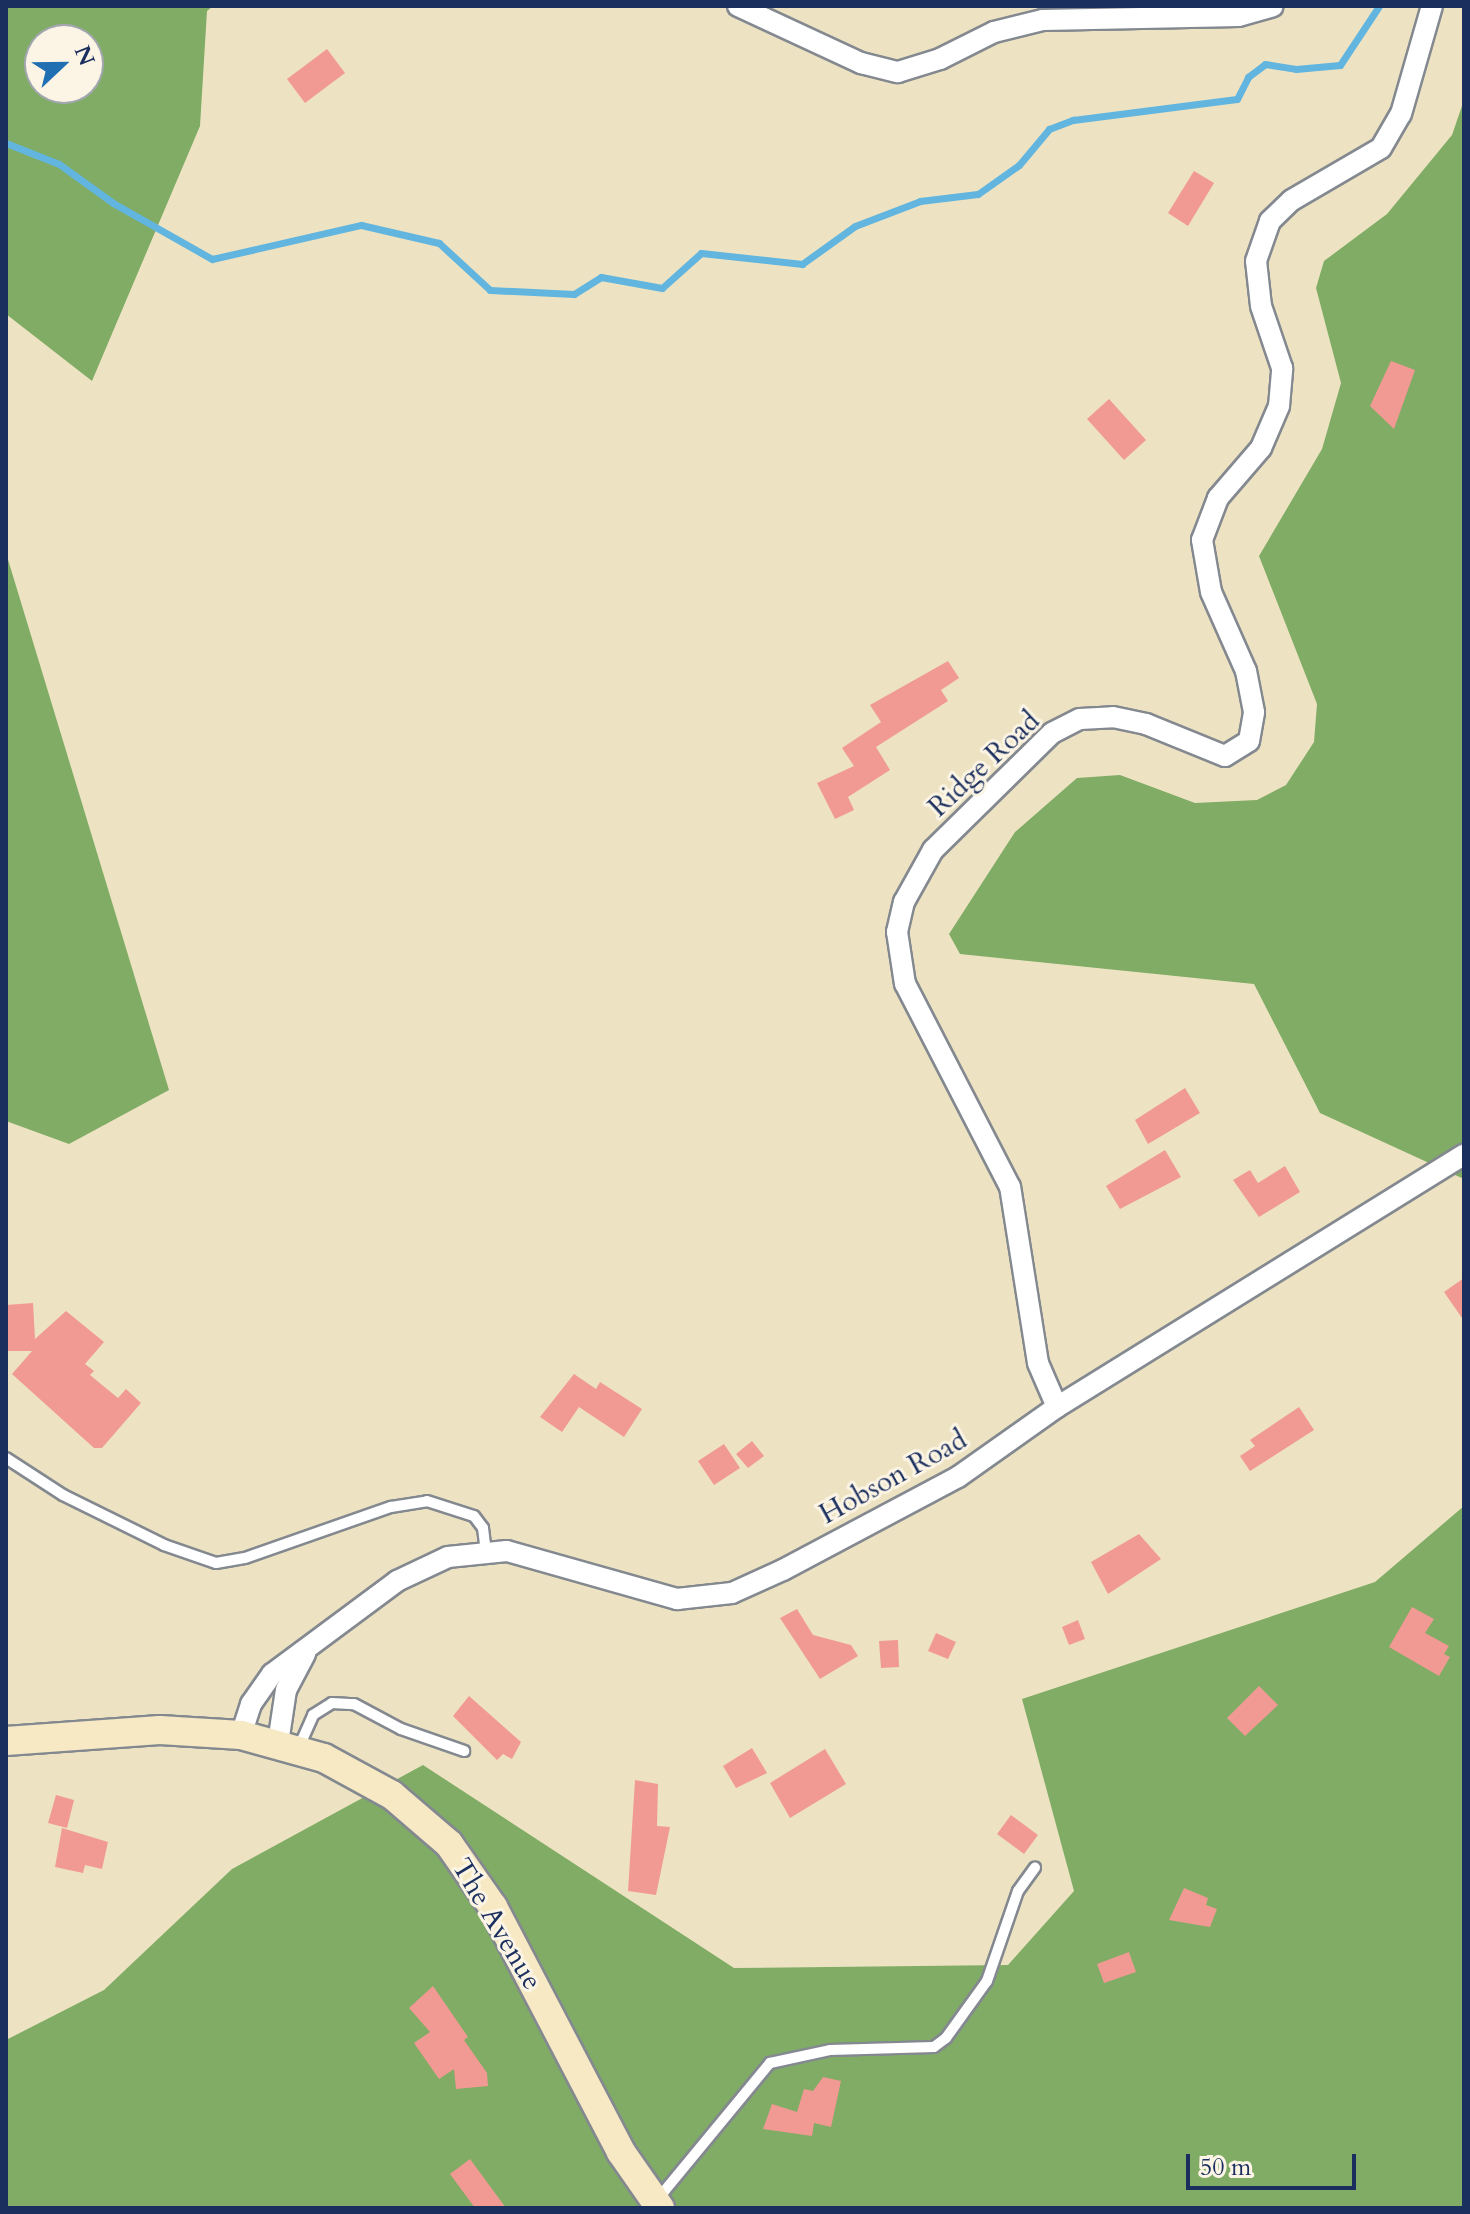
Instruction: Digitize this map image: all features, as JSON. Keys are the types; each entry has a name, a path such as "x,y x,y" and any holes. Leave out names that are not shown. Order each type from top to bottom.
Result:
{"street":[{"path":"738,6 861,63 898,72 940,59 994,32 1043,20 1239,16 1273,6"},
{"name":"Ridge Road","path":"1057,1407 1038,1363 1010,1187 905,984 897,932 904,902 933,850 1052,733 1080,719 1113,717 1146,724 1225,756 1249,741 1254,712 1246,671 1211,592 1202,540 1218,498 1261,448 1279,406 1282,368 1261,306 1256,261 1270,221 1292,200 1381,148 1401,114 1432,6"},
{"name":"Hobson Road","path":"241,1735 258,1691 272,1674 424,1564 486,1551 535,1557 677,1599 732,1593 958,1477 1057,1407 1464,1155"},
{"name":"Hobson Road","path":"288,1746 286,1690 309,1647"},
{"name":"The Avenue","path":"6,1741 160,1730 241,1735 288,1746 371,1781 449,1844 493,1907 621,2152 658,2205"}],"lane":[{"path":"6,1458 63,1495 164,1545 216,1563 245,1558 391,1507 427,1501 474,1516 483,1528 486,1551"},
{"path":"288,1746 313,1715 332,1703 354,1704 401,1729 464,1751"},
{"path":"658,2205 770,2063 818,2052 934,2047 946,2038 987,1981 1018,1891 1035,1868"}],"green space":[{"path":"6,6 213,6 207,11 200,126 92,381 6,314"},
{"path":"1464,100 1464,1179 1320,1113 1254,984 960,954 949,934 1015,832 1077,778 1120,775 1195,803 1257,800 1286,785 1314,742 1317,704 1259,556 1322,449 1341,383 1316,288 1324,261 1387,214 1452,135"},
{"path":"6,553 169,1090 69,1144 6,1121"},
{"path":"1464,1506 1464,2208 6,2208 6,2040 104,1990 232,1869 423,1765 734,1968 1008,1965 1074,1891 1022,1699 1375,1582"}],"building":[{"path":"327,49 345,73 305,103 287,79"},
{"path":"1194,171 1214,183 1188,226 1168,213"},
{"path":"1391,361 1415,370 1394,429 1370,406"},
{"path":"1109,399 1146,440 1124,460 1087,419"},
{"path":"948,661 959,678 941,690 948,701 876,747 890,770 848,797 854,810 835,819 817,783 854,766 842,748 881,722 870,705"},
{"path":"1185,1088 1200,1113 1148,1144 1135,1120"},
{"path":"1165,1150 1181,1177 1120,1209 1106,1186"},
{"path":"1285,1166 1300,1192 1259,1217 1233,1180 1250,1170 1258,1183"},
{"path":"1464,1278 1464,1321 1444,1292"},
{"path":"33,1303 35,1339 66,1311 104,1342 85,1364 94,1371 90,1375 118,1398 126,1389 141,1403 102,1448 94,1448 12,1374 32,1351 6,1351 6,1305"},
{"path":"574,1374 596,1389 600,1382 642,1409 624,1437 579,1407 562,1432 540,1417"},
{"path":"1299,1407 1314,1430 1250,1471 1240,1456 1255,1446 1250,1440"},
{"path":"752,1441 764,1456 748,1468 736,1454"},
{"path":"724,1444 740,1468 714,1485 698,1461"},
{"path":"1139,1534 1161,1559 1108,1594 1091,1562"},
{"path":"1412,1607 1434,1619 1425,1633 1449,1646 1444,1654 1450,1657 1439,1676 1389,1647"},
{"path":"797,1609 813,1635 851,1645 858,1656 820,1679 780,1618"},
{"path":"1078,1620 1085,1639 1069,1645 1062,1627"},
{"path":"936,1633 956,1642 948,1659 928,1651"},
{"path":"898,1640 899,1667 881,1668 879,1641"},
{"path":"1259,1686 1278,1705 1245,1736 1227,1718"},
{"path":"469,1696 521,1742 512,1759 503,1754 497,1760 453,1716"},
{"path":"752,1748 767,1773 736,1788 723,1766"},
{"path":"825,1749 846,1784 790,1818 770,1783"},
{"path":"635,1780 658,1784 657,1826 670,1827 656,1895 628,1891"},
{"path":"56,1795 74,1800 67,1828 48,1823"},
{"path":"1011,1815 1038,1835 1024,1854 997,1834"},
{"path":"62,1828 108,1842 102,1869 85,1865 83,1873 55,1867"},
{"path":"1184,1888 1208,1898 1206,1905 1217,1909 1210,1927 1169,1920"},
{"path":"1129,1952 1136,1972 1104,1983 1097,1964"},
{"path":"433,1986 468,2037 464,2040 487,2073 488,2086 456,2089 454,2069 439,2079 414,2043 430,2032 409,2008"},
{"path":"823,2077 841,2081 831,2127 814,2123 812,2136 763,2129 772,2104 797,2112 804,2089 813,2091"},
{"path":"470,2159 506,2208 475,2208 450,2174"}],"waterway":[{"path":"6,143 59,164 113,203 212,259 361,225 439,243 490,290 574,294 601,277 662,288 701,253 802,264 855,226 920,201 978,194 1019,165 1049,129 1073,120 1237,99 1248,77 1265,64 1296,69 1340,65 1379,6"}]}
